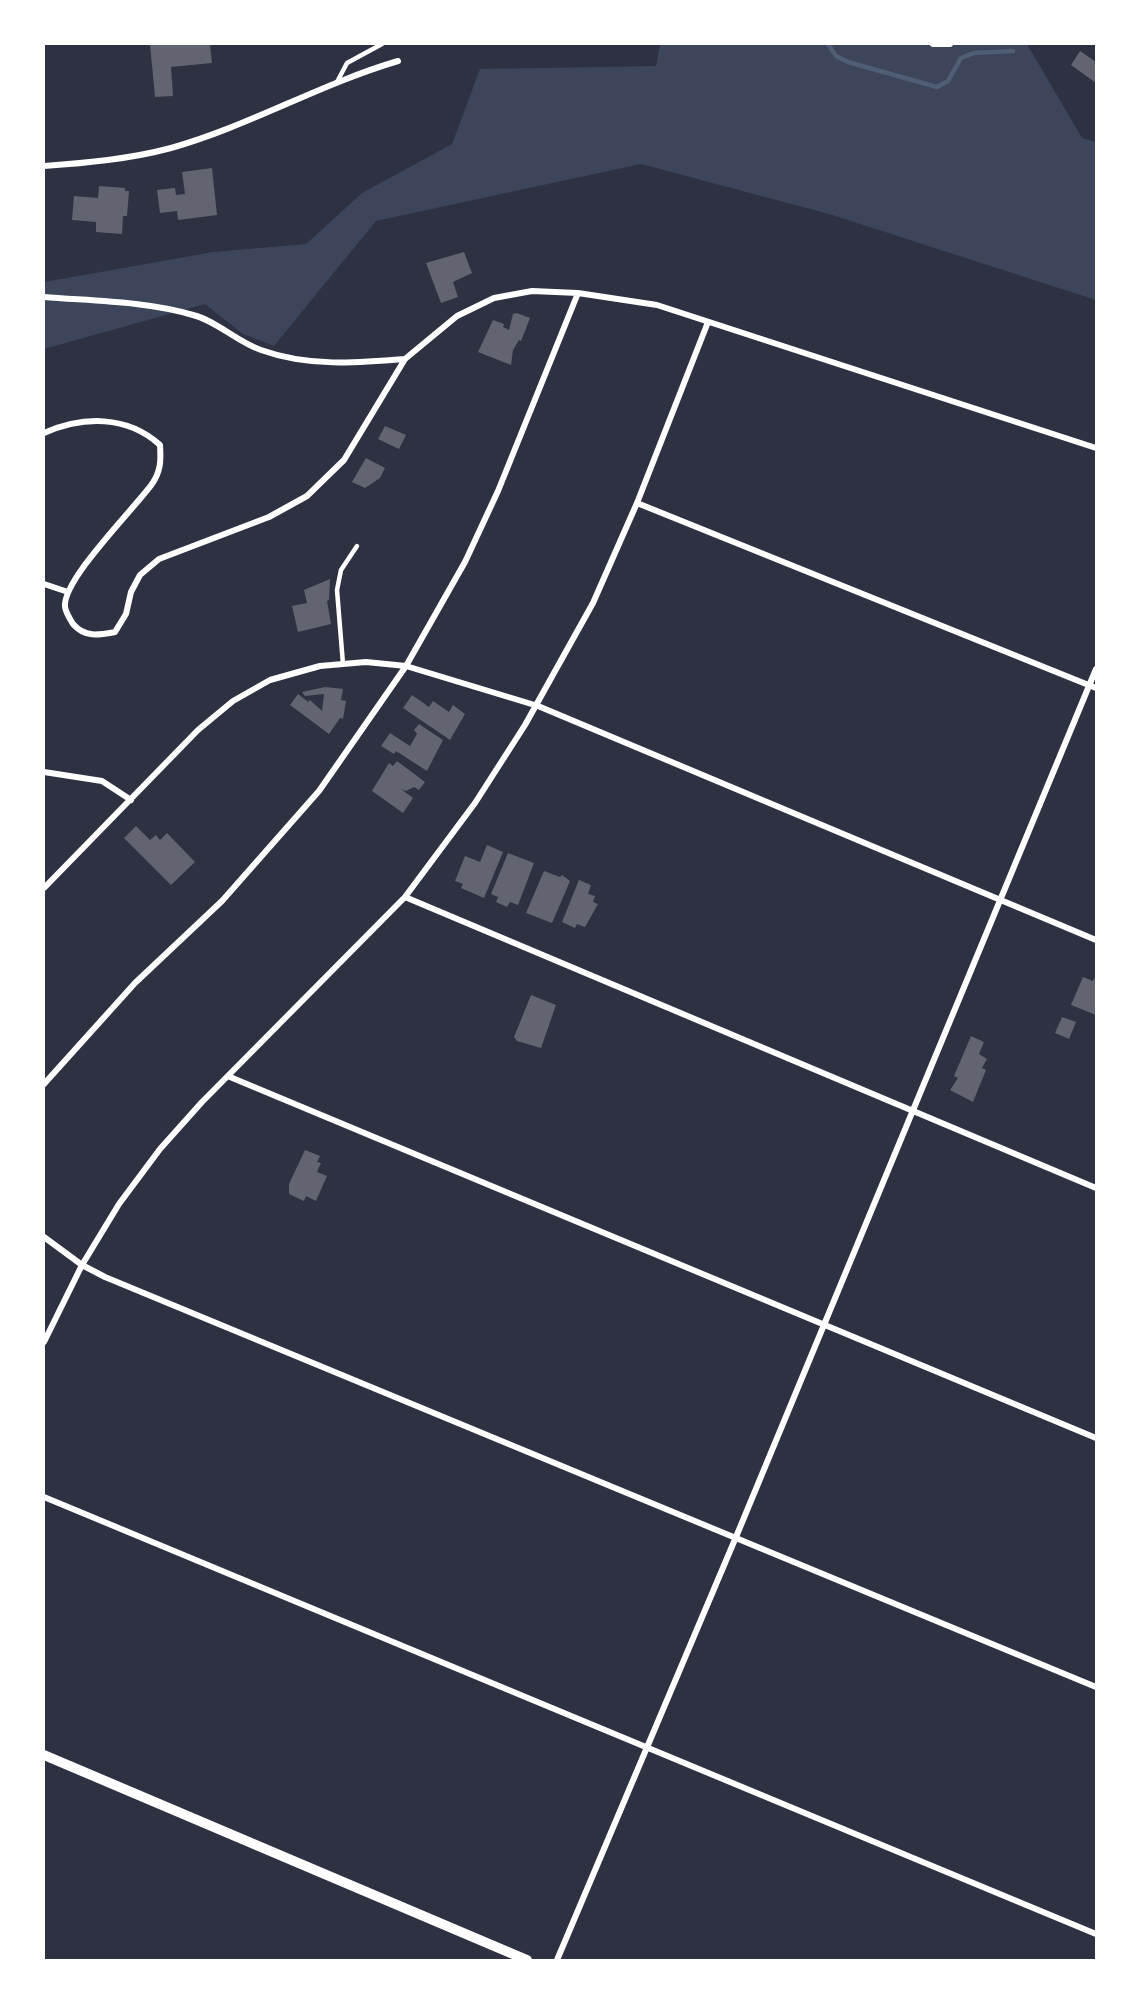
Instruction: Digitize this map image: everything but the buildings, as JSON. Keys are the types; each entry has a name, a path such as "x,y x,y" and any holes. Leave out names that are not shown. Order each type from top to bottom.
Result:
{"street":[{"path":"933,44 950,44"},
{"path":"44,166 122,158 170,148 228,128 337,82 398,61"},
{"path":"44,433 86,421 114,422 145,432 160,445 162,463 153,483 91,557 68,592 65,606 70,619 80,631 96,636 115,632 126,614 131,592 140,575 159,559 269,517 307,496 344,460 405,358 457,316 494,297 532,291 578,292 657,305 1096,448"},
{"path":"44,1084 135,982 222,901 319,791 406,666 465,562 494,501 578,292"},
{"path":"44,297 162,307 196,315 260,350 309,362 366,362 405,358"},
{"path":"44,1342 82,1265 119,1204 160,1149 202,1102 230,1077 405,897 475,803 538,706 593,603 637,503 708,322"},
{"path":"637,503 1093,686"},
{"path":"44,584 68,592"},
{"path":"44,888 198,730 233,701 270,680 321,666 366,662 406,666 538,706 1096,940"},
{"path":"556,1960 1093,686 1096,669"},
{"path":"44,772 102,781 131,800"},
{"path":"405,897 1096,1188"},
{"path":"230,1077 1096,1438"},
{"path":"44,1237 82,1265 105,1277 1096,1687"},
{"path":"44,1497 645,1749 1096,1934"},
{"path":"44,1755 526,1960"}],"lane":[{"path":"337,82 347,63 382,44"},
{"path":"343,664 337,590 341,570 357,546"}],"shaded area":[{"path":"660,44 1027,44 1082,138 1096,142 1096,300 829,214 641,164 376,221 274,346 243,334 205,304 44,349 44,282 213,252 306,244 362,193 452,144 480,69 656,66"}],"waterway":[{"path":"828,44 836,56 848,62 937,87 948,81 961,58 974,53 1013,51"}]}
